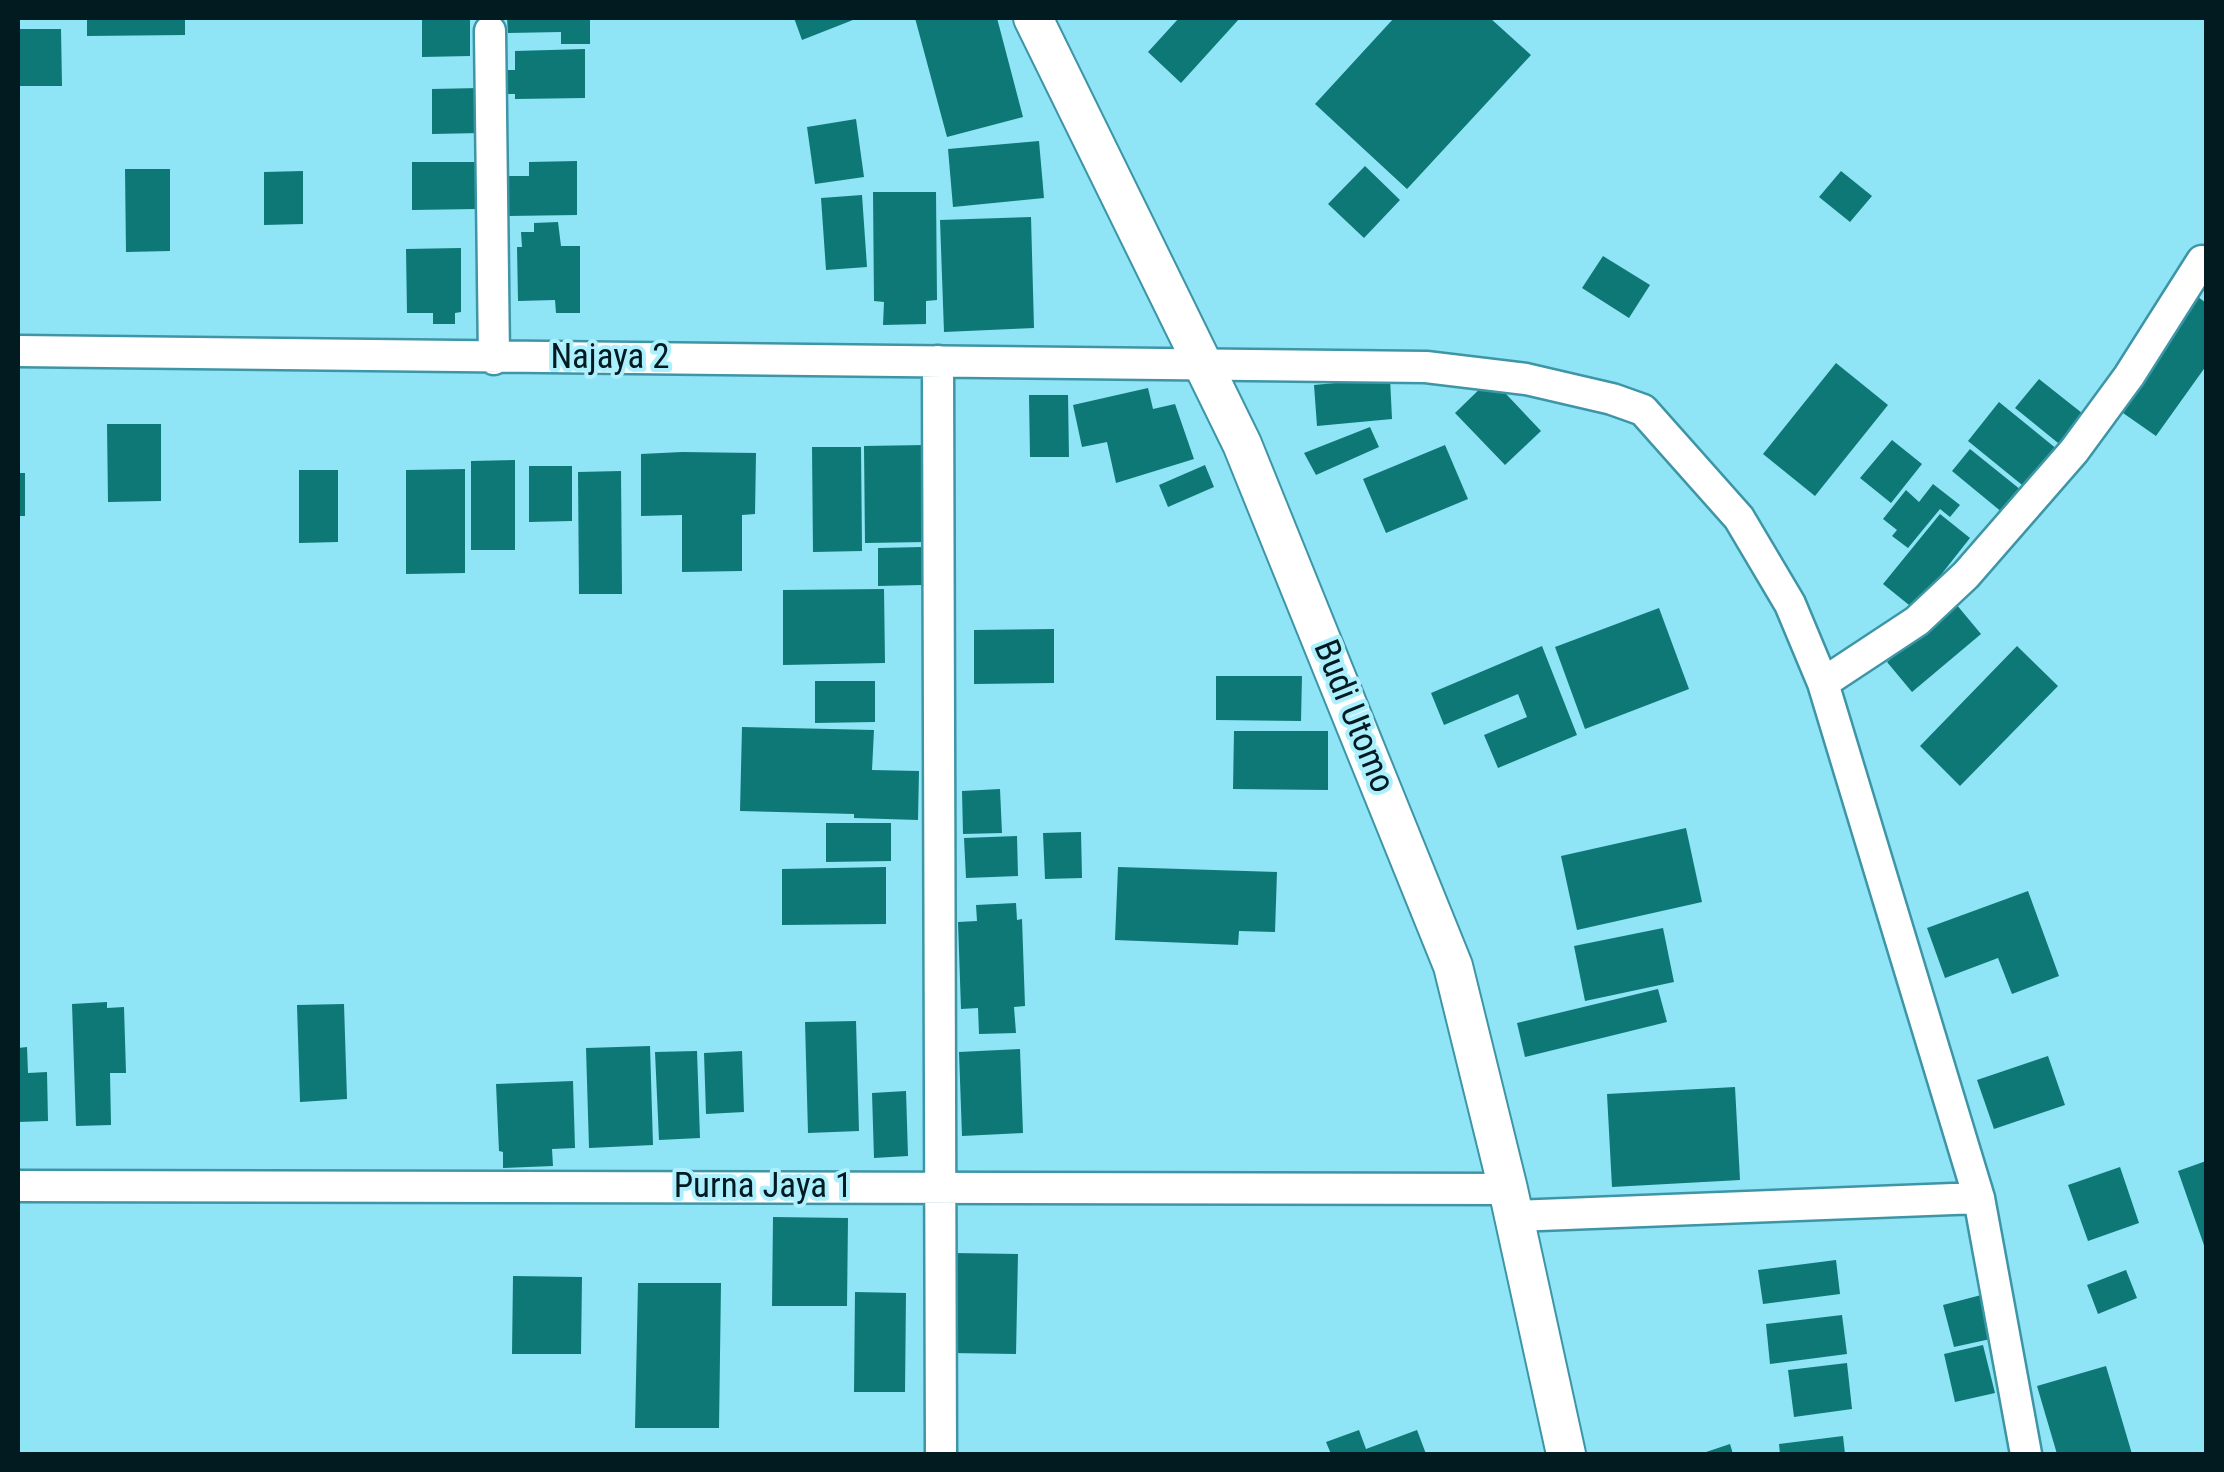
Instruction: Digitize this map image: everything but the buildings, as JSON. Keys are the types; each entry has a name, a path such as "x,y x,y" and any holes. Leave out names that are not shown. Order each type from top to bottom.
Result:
{"street":[{"name":"Budi Utomo","path":"1034,18 1242,444 1453,966 1511,1203 1566,1454"},
{"path":"490,31 494,359"},
{"path":"1823,683 1918,622 1966,575 2074,451 2129,376 2202,261"},
{"name":"Najaya 2","path":"18,351 1426,367 1526,380 1612,398 1643,410 1739,518 1790,604 1823,683 1979,1198 2026,1454"},
{"path":"938,361 941,1454"},
{"name":"Purna Jaya 1","path":"18,1186 938,1188 1511,1203 1979,1198"}]}
